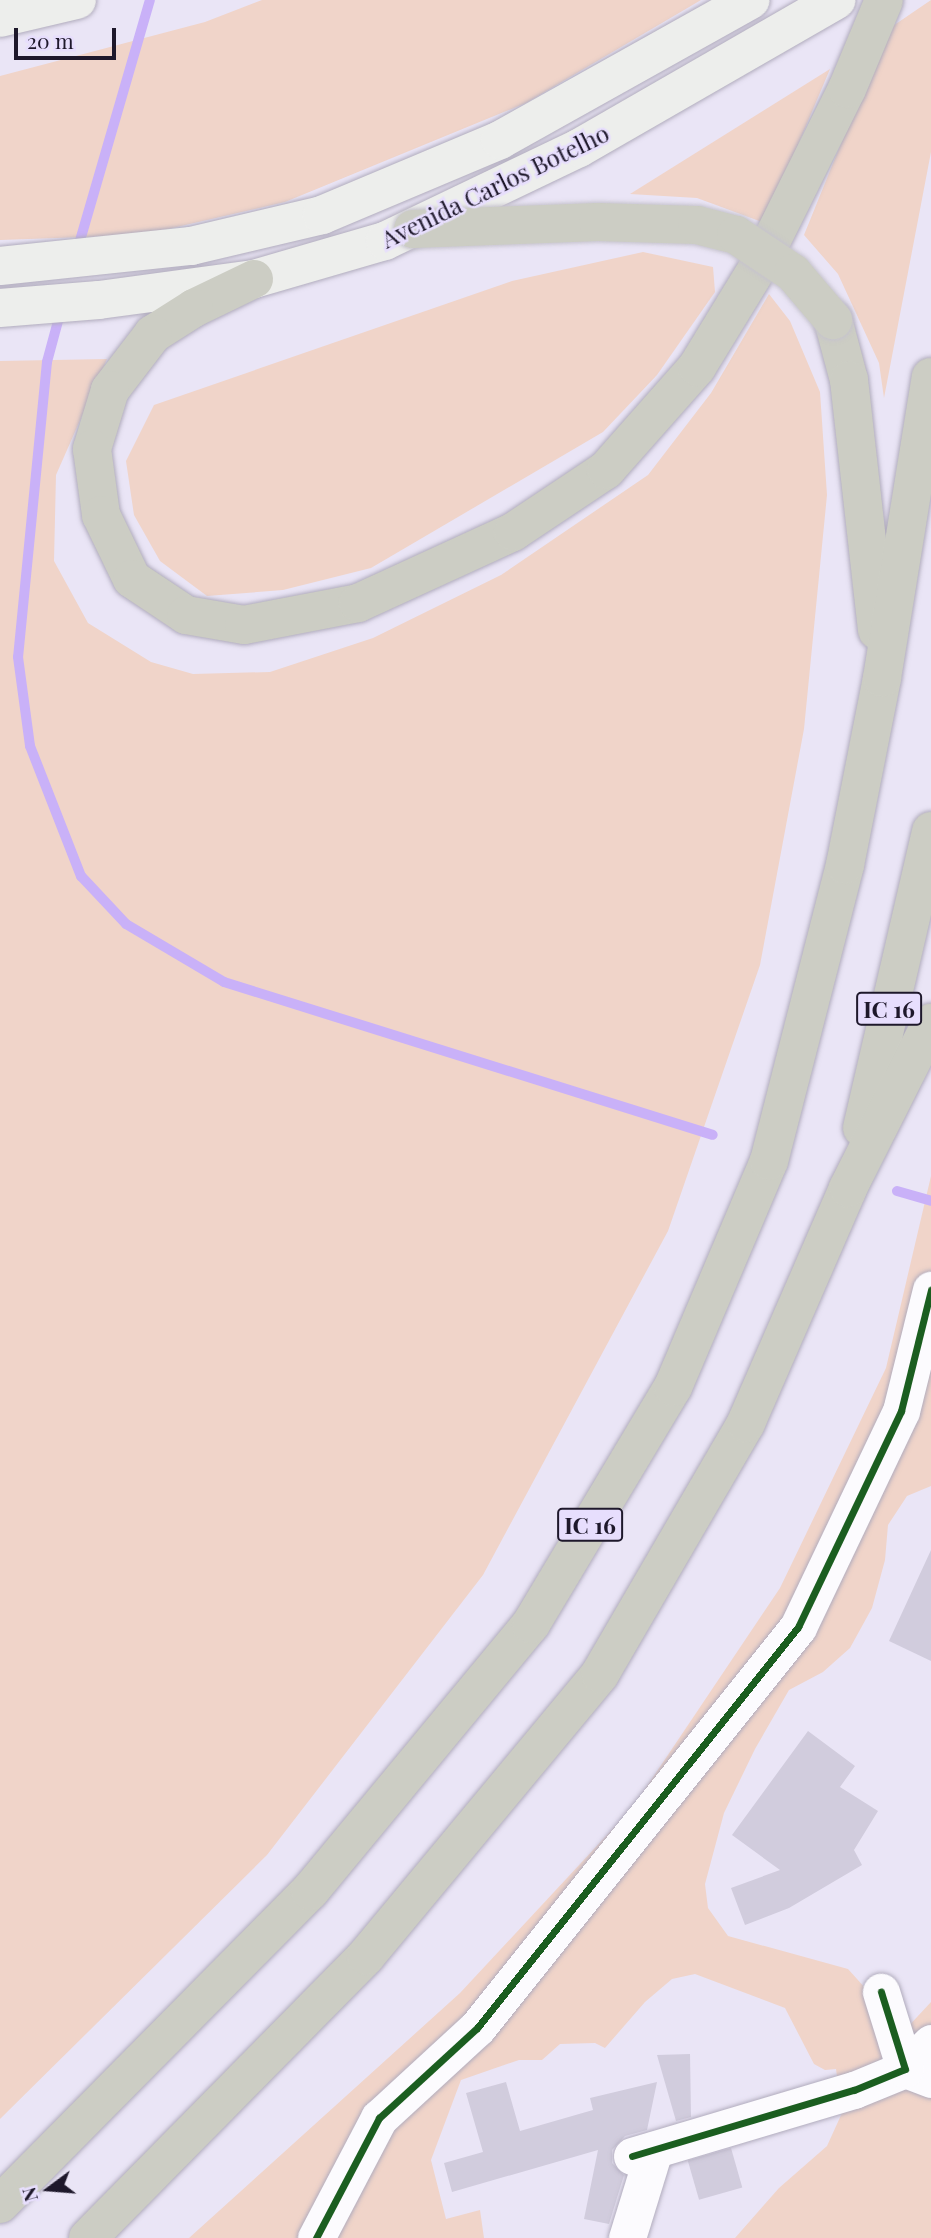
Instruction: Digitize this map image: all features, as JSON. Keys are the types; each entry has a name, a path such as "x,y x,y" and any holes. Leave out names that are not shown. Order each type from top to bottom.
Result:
{"highway":[{"path":"254,279 194,307 153,334 110,390 92,449 101,515 132,579 186,615 244,625 358,603 513,532 606,470 697,367 761,262 846,89 884,0"},
{"path":"413,229 598,222 697,225 736,235 793,273 833,320 849,380 882,678"},
{"name":"IC 16","path":"0,2204 310,1891 531,1624 673,1387 769,1161 845,865 882,678 931,377"},
{"name":"IC 16","path":"88,2238 366,1956 600,1674 746,1423 848,1188 931,831"},
{"path":"848,1188 931,1023"}],"main road":[{"path":"0,18 77,0"},
{"name":"Avenida Carlos Botelho","path":"0,266 191,246 322,215 500,140 751,0"},
{"name":"Avenida Carlos Botelho","path":"0,308 99,300 254,279 318,264 413,229 579,148 836,0"}],"street":[{"path":"316,2238 379,2118 477,2028 798,1627 901,1411 929,1307"},
{"path":"880,1992 918,2074"},
{"path":"918,2074 931,2043"},
{"path":"627,2238 643,2153 918,2074"}],"shaded area":[{"path":"262,0 701,0 526,103 285,202 142,235 0,240 0,76 205,22"},
{"path":"931,0 931,152 884,398 879,363 838,274 804,235 887,30"},
{"path":"830,69 765,223 697,198 630,194"},
{"path":"643,252 713,267 715,292 657,375 603,432 371,568 283,590 207,596 160,561 134,515 126,461 154,405 512,281"},
{"path":"769,294 790,321 820,392 827,495 804,729 760,965 668,1231 483,1575 267,1855 0,2119 0,361 107,359 56,475 54,561 88,623 151,662 193,674 270,672 373,638 501,575 648,475 711,393"},
{"path":"931,1176 931,1486 907,1496 888,1525 885,1560 872,1608 850,1648 823,1672 789,1690 755,1749 724,1813 705,1884 708,1908 728,1936 848,1969 904,2031 931,2002 931,2238 735,2238 779,2188 827,2146 842,2113 836,2069 825,2070 814,2064 785,2008 695,1974 672,1979 645,2002 605,2048 595,2043 560,2044 542,2060 519,2060 461,2080 431,2160 446,2219 480,2210 484,2238 189,2238 460,1993 633,1807 780,1588 886,1368"}],"building":[{"path":"931,1550 931,1661 889,1641"},
{"path":"808,1731 855,1766 840,1787 878,1811 854,1850 862,1865 789,1908 745,1925 731,1888 780,1870 732,1835"},
{"path":"690,2054 691,2117 676,2121 657,2055"},
{"path":"506,2082 520,2131 593,2110 590,2098 657,2082 647,2130 625,2136 612,2150 612,2163 624,2175 609,2224 584,2219 598,2150 452,2192 444,2163 483,2152 466,2093"},
{"path":"731,2148 742,2187 699,2200 688,2160"}],"waterway":[{"path":"77,251 150,0"},
{"path":"61,310 47,362 18,657 30,746 81,876 126,924 224,982 713,1135"},
{"path":"897,1191 931,1201"}],"cycle path":[{"path":"316,2238 379,2118 477,2028 798,1627 901,1411 931,1290"},
{"path":"632,2156 854,2090 905,2069 881,1992"}]}
